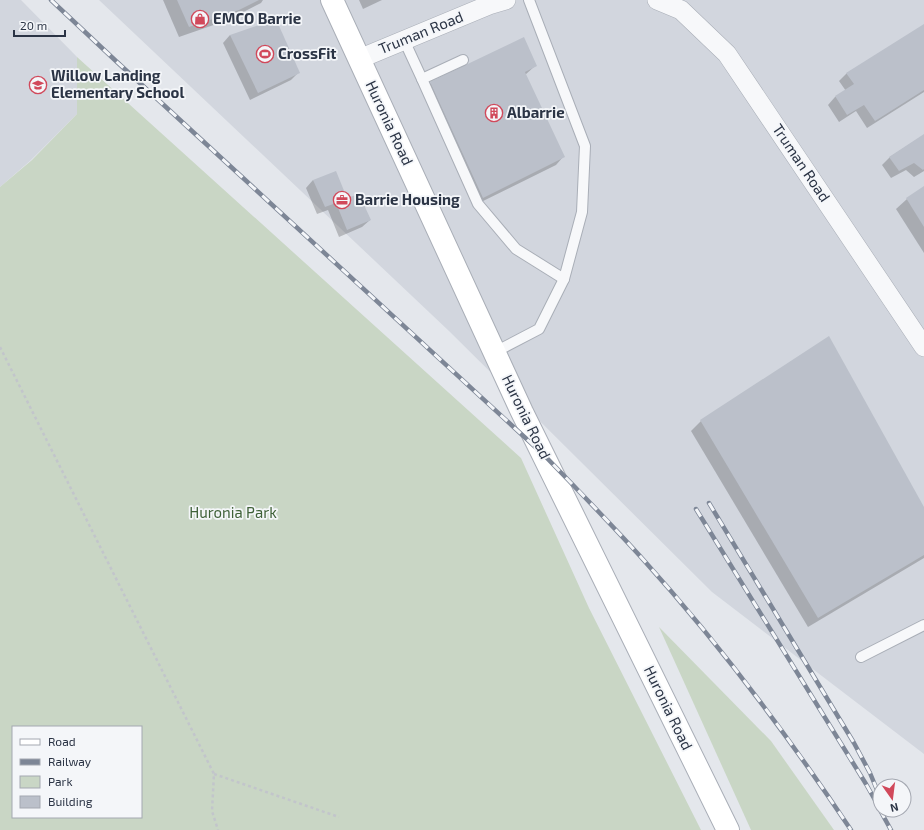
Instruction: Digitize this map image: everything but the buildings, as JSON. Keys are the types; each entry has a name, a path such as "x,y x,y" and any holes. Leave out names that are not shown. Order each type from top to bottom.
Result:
{"main road":[{"name":"Huronia Road","path":"332,0 522,412 728,830"}],"street":[{"name":"Truman Road","path":"359,59 490,5 506,0"},
{"name":"Truman Road","path":"657,0 681,10 727,54 924,347"}],"lane":[{"path":"495,352 539,329 564,280 582,212 585,146 529,0"},
{"path":"404,40 478,204 516,249 564,280"},
{"path":"422,79 463,60"},
{"path":"861,657 924,625"}],"path":[{"path":"0,347 214,774 212,811 218,830"},
{"path":"214,774 339,817"}],"shaded area":[{"name":"Willow Landing Elementary School","path":"0,0 21,0 77,57 77,114 31,160 0,187"},
{"path":"99,0 924,0 924,754 712,592 449,331"}],"green space":[{"name":"Huronia Park","path":"77,57 521,458 589,608 701,830 0,830 0,187 32,160 77,114"},
{"path":"659,627 771,741 834,830 751,830"}],"railway":[{"path":"51,0 544,455 581,493 669,589 724,655 777,724 851,830"},
{"path":"709,503 854,743 872,778"},
{"path":"696,509 872,795"},
{"path":"884,818 891,830"}],"place":[{"name":"EMCO Barrie","path":"200,19"},
{"name":"CrossFit","path":"265,54"},
{"name":"Willow Landing Elementary School","path":"38,85"},
{"name":"Albarrie","path":"494,113"},
{"name":"Barrie Housing","path":"342,200"}]}
